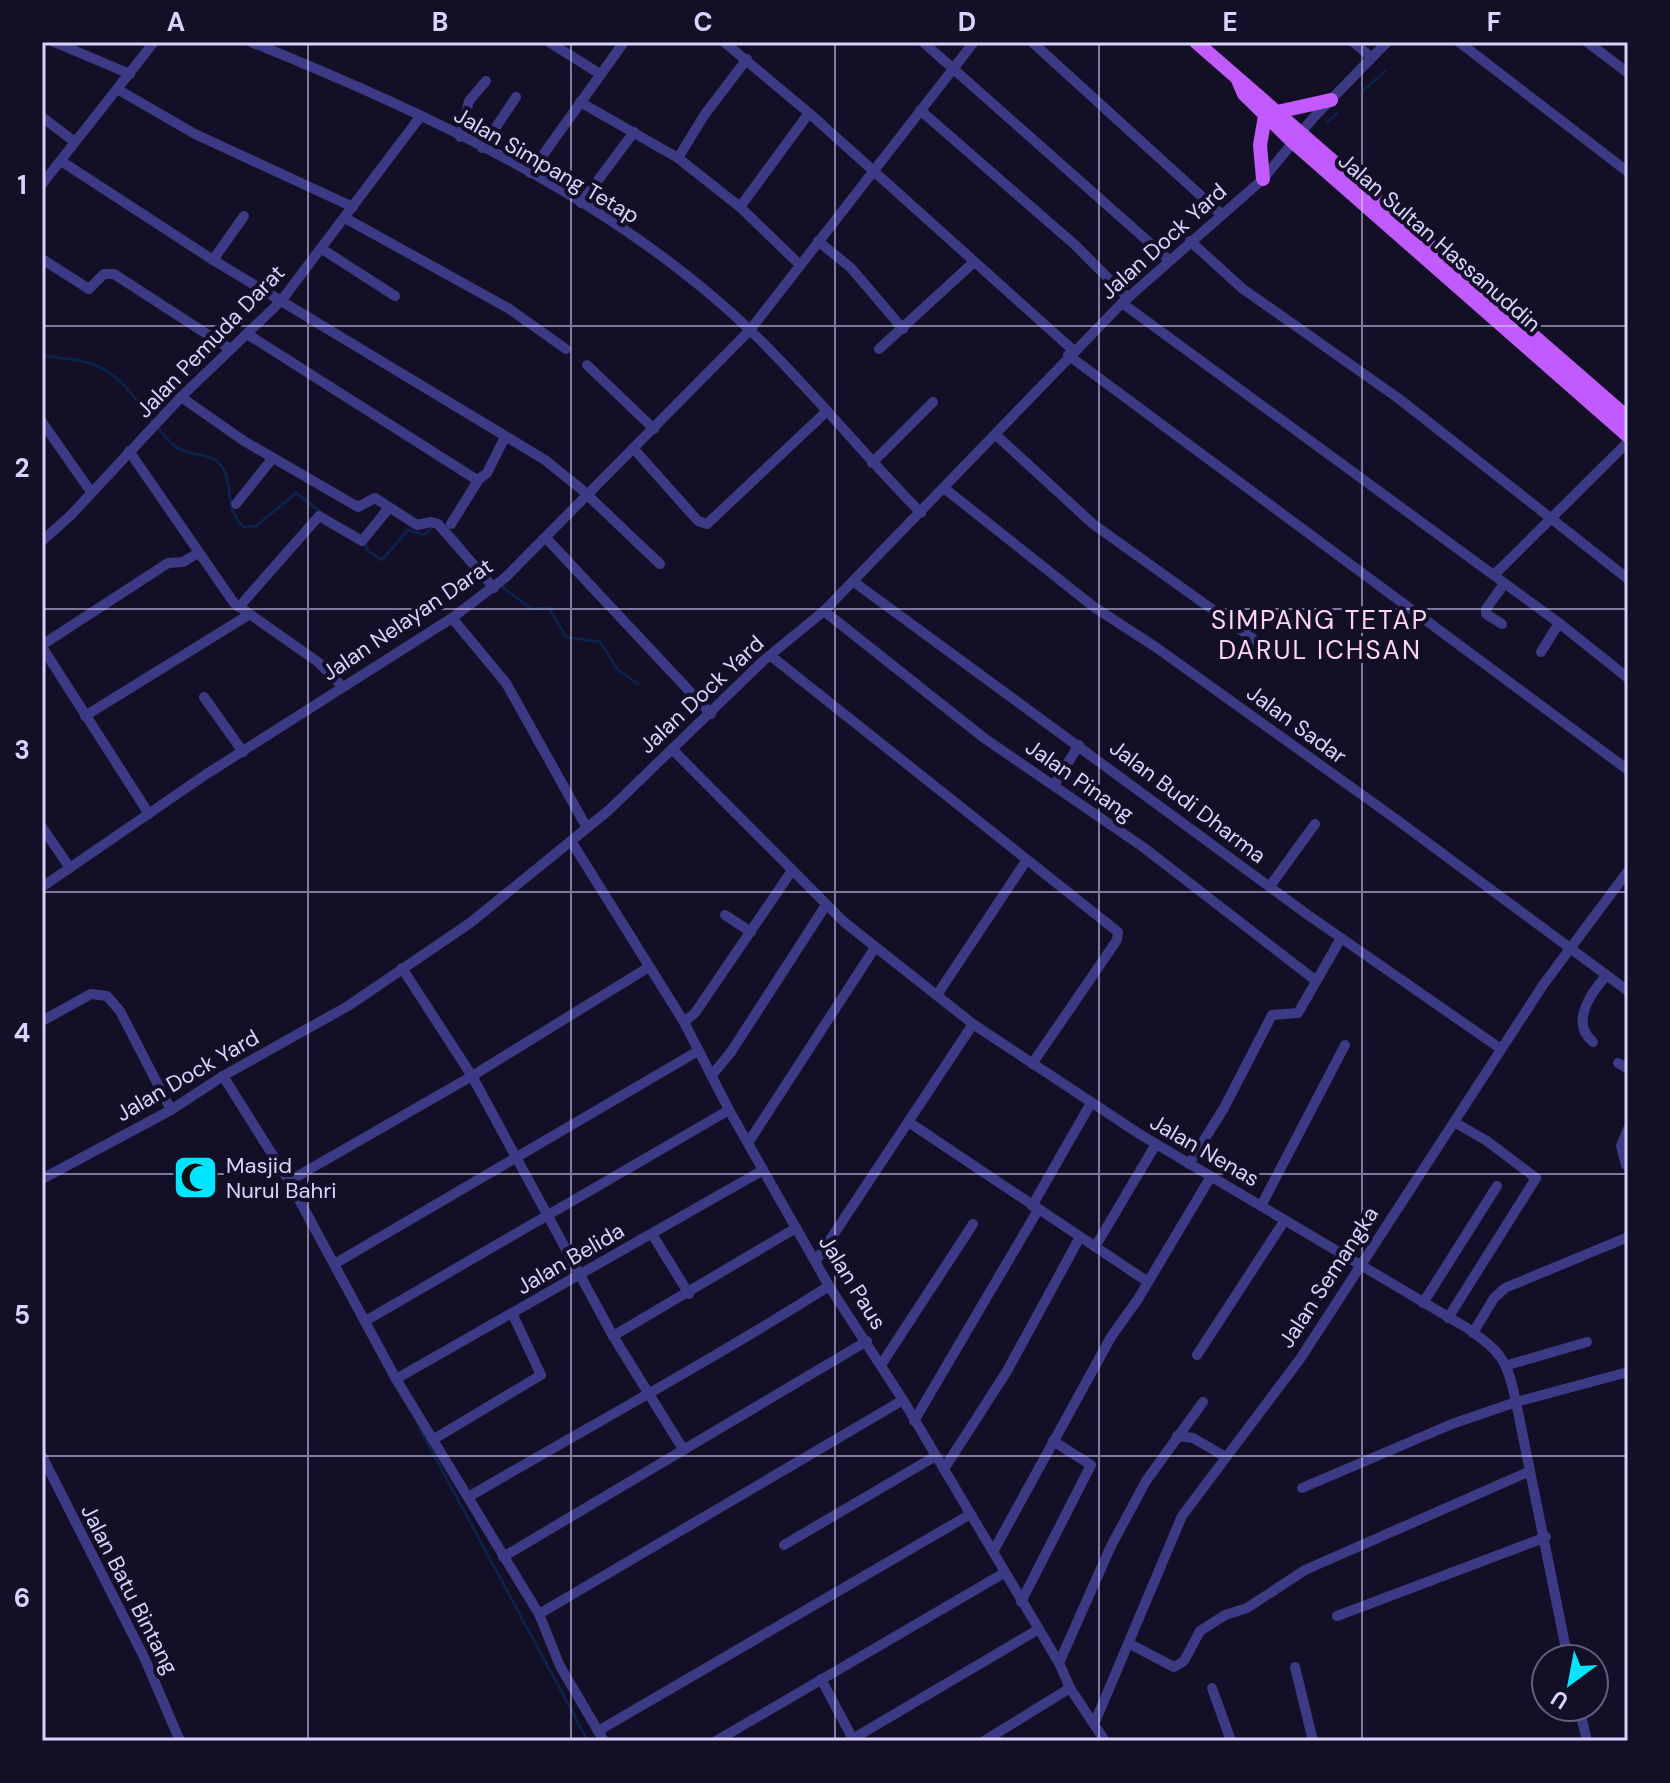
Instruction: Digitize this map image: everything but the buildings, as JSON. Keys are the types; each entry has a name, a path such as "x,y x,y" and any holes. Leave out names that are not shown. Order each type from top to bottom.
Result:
{"main road":[{"name":"Jalan Sultan Hassanuddin","path":"1196,42 1234,72 1244,94 1628,418"},
{"path":"1263,179 1260,145 1271,114 1331,100"},
{"name":"Jalan Sultan Hassanuddin","path":"1298,137 1628,439"}],"street":[{"path":"54,42 130,74"},
{"path":"42,184 154,42"},
{"name":"Jalan Simpang Tetap","path":"251,42 380,96 482,148 581,203 651,248 750,330 921,513"},
{"path":"549,42 600,74"},
{"path":"530,173 624,42"},
{"path":"923,42 1168,259"},
{"name":"Jalan Nelayan Darat","path":"42,887 342,686 452,618 506,577 750,330 974,42"},
{"path":"1032,42 1221,214"},
{"path":"1353,42 1371,57"},
{"name":"Jalan Dock Yard","path":"42,1179 171,1110 223,1076 348,1006 470,923 587,828 771,656 824,611 944,488 1001,439 1125,301 1168,259 1263,179 1331,100 1387,42"},
{"path":"1459,42 1628,172"},
{"path":"1587,42 1628,73"},
{"path":"730,44 974,262 1094,376 1628,770"},
{"path":"678,158 705,114 747,59"},
{"path":"460,137 469,101 486,81"},
{"path":"117,89 207,141 353,207"},
{"path":"482,148 516,97"},
{"path":"580,102 678,158 740,207 799,264"},
{"path":"920,110 1074,244 1125,301 1559,623 1628,678"},
{"path":"740,207 809,113"},
{"path":"42,117 75,142"},
{"name":"Jalan Pemuda Darat","path":"42,541 181,397 281,301 420,117"},
{"path":"581,203 634,132"},
{"path":"61,161 213,260 533,453 558,470 660,564"},
{"path":"213,260 244,216"},
{"path":"345,218 508,308 566,349"},
{"path":"818,241 851,268 903,329"},
{"path":"1190,241 1243,289 1398,398 1628,579"},
{"path":"322,249 395,296"},
{"path":"42,259 89,289 110,272 230,349"},
{"path":"879,349 974,262"},
{"path":"247,334 479,479"},
{"path":"587,365 654,429"},
{"path":"181,397 272,459 360,507 372,498 419,526 436,523 494,587"},
{"path":"872,463 933,402"},
{"path":"633,448 698,521 707,524 827,411"},
{"path":"42,422 91,492"},
{"path":"451,524 479,479 487,473 505,437"},
{"path":"1001,439 1093,524 1269,650"},
{"path":"1494,575 1628,439"},
{"path":"129,451 239,607 318,662 342,686"},
{"path":"236,504 272,459"},
{"name":"Jalan Sadar","path":"944,488 1094,607 1157,648 1628,991"},
{"path":"239,607 316,519 325,517 364,538 388,509"},
{"path":"546,538 711,714"},
{"path":"149,814 42,646 168,563 183,562 198,553"},
{"name":"Jalan Budi Dharma","path":"854,582 1341,938 1501,1049"},
{"path":"1502,624 1486,614 1486,609 1504,584"},
{"name":"Jalan Pinang","path":"824,611 984,738 1143,847 1315,980"},
{"path":"85,716 250,614"},
{"path":"452,618 506,683 587,828"},
{"path":"1541,652 1559,623"},
{"path":"771,656 1119,934 1032,1064"},
{"path":"204,697 243,752"},
{"path":"1054,785 1079,745"},
{"name":"Jalan Nenas","path":"672,749 791,872 874,949 973,1024 1210,1178 1488,1342 1508,1365"},
{"path":"1270,886 1315,824"},
{"path":"42,827 70,868"},
{"name":"Jalan Paus","path":"571,841 684,1022 729,1110 829,1286 867,1341 969,1515 994,1550 1004,1573 1059,1663 1070,1688 1105,1741"},
{"path":"937,995 1026,861"},
{"path":"684,1022 695,1013 791,872"},
{"name":"Jalan Semangka","path":"1095,1722 1182,1516 1224,1456 1300,1359 1501,1049 1626,877"},
{"path":"712,1075 731,1052 826,905"},
{"path":"725,915 751,932"},
{"path":"1189,1164 1224,1108 1272,1015 1279,1012 1296,1016 1341,938"},
{"path":"748,1143 874,949"},
{"path":"289,1181 472,1076 649,967"},
{"path":"402,968 472,1076 613,1336 683,1449"},
{"path":"1593,1042 1586,1036 1583,1014 1592,992 1606,976"},
{"path":"42,1021 91,994 107,996 120,1011 171,1110"},
{"path":"816,1261 973,1024"},
{"path":"1261,1206 1345,1045"},
{"path":"336,1263 698,1051"},
{"path":"223,1076 336,1263 396,1379 539,1614 560,1666 601,1736 969,1515"},
{"path":"914,1421 1091,1103"},
{"path":"367,1320 729,1110"},
{"path":"1448,1318 1536,1178 1487,1141 1454,1122"},
{"path":"910,1123 1148,1282"},
{"path":"1626,1165 1621,1146 1628,1129"},
{"path":"1095,1247 1156,1144"},
{"name":"Jalan Belida","path":"396,1379 763,1170"},
{"path":"994,1550 1111,1337 1210,1178"},
{"path":"1423,1303 1497,1186"},
{"path":"1197,1355 1285,1220"},
{"path":"881,1365 973,1224"},
{"path":"613,1336 689,1294 796,1228"},
{"path":"652,1234 689,1294"},
{"path":"944,1469 1007,1371 1080,1237"},
{"path":"1473,1333 1494,1298 1505,1288 1628,1237"},
{"path":"470,1496 646,1392 717,1357 829,1286"},
{"path":"434,1439 541,1375 513,1315"},
{"path":"503,1557 867,1341"},
{"path":"1565,1643 1546,1537 1528,1472 1508,1365 1587,1342"},
{"path":"1302,1488 1452,1424 1516,1402 1628,1372"},
{"path":"539,1614 903,1400"},
{"path":"1059,1663 1111,1546 1146,1481 1203,1402"},
{"path":"1177,1436 1193,1438 1224,1456"},
{"path":"1021,1602 1091,1465 1053,1441"},
{"name":"Jalan Batu Bintang","path":"42,1456 144,1657 180,1741"},
{"path":"784,1545 934,1457"},
{"path":"1130,1644 1174,1667 1184,1661 1200,1631 1225,1615 1247,1608 1305,1570 1528,1472"},
{"path":"1337,1616 1546,1537"},
{"path":"716,1741 1004,1573"},
{"path":"821,1679 852,1740 1039,1629"},
{"path":"1295,1667 1313,1741"},
{"path":"984,1741 1070,1688"},
{"path":"1212,1688 1231,1741"}],"waterway":[{"path":"1364,90 1385,71"},
{"path":"1327,122 1337,113"},
{"path":"42,355 84,361 109,373 130,392 175,446 220,464 227,477 234,514 244,527 256,526 296,493 322,513"},
{"path":"364,541 368,551 382,560 408,530 424,535 434,525"},
{"path":"346,527 360,535"},
{"path":"451,531 464,547"},
{"path":"498,584 532,609 549,608 566,637 600,642 618,670 638,684"},
{"path":"420,1429 588,1741"}],"place":[{"name":"Masjid Nurul Bahri","path":"195,1178"}],"district":[{"name":"SIMPANG TETAP DARUL ICHSAN","path":"1320,635"}]}
